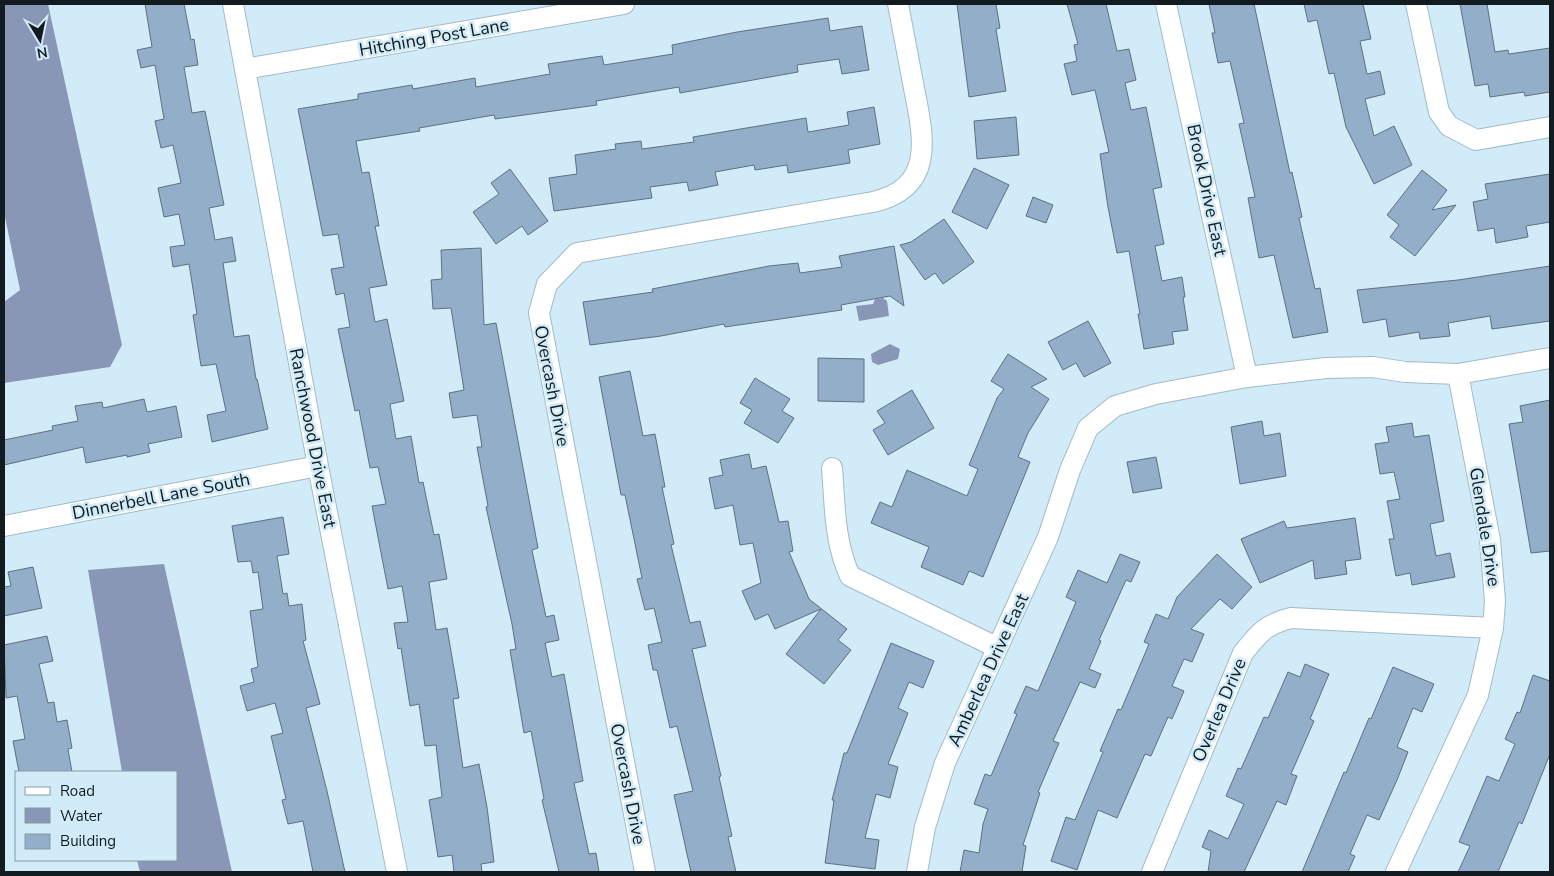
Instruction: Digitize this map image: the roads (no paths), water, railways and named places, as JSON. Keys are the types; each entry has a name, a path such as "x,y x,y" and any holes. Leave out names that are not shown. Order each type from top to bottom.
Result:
{"street":[{"name":"Ranchwood Drive East","path":"233,4 318,466 397,872"},
{"name":"Hitching Post Lane","path":"245,69 624,4"},
{"name":"Overcash Drive","path":"645,872 538,313 547,284 577,253 885,200 902,189 919,166 924,138 898,4"},
{"name":"Brook Drive East","path":"1166,4 1247,377"},
{"path":"1416,4 1440,112 1448,126 1476,140 1550,127"},
{"name":"Amberlea Drive East","path":"917,872 925,827 945,763 1048,536 1070,470 1088,428 1116,406 1156,394 1247,377 1326,368 1373,367 1405,372 1458,374 1550,358"},
{"name":"Glendale Drive","path":"1396,872 1478,695 1493,628 1496,602 1490,540 1458,374"},
{"name":"Dinnerbell Lane South","path":"4,526 318,466"},
{"path":"832,468 837,536 841,558 850,576 996,647"},
{"name":"Overlea Drive","path":"1152,872 1243,653 1260,632 1272,622 1291,618 1493,628"}],"water":[{"path":"4,4 48,4 122,345 110,367 4,383 4,302 20,290 4,212"},
{"path":"883,298 887,301 889,316 859,321 856,306 873,304 875,299"},
{"path":"890,344 900,349 898,359 878,365 872,362 871,354"},
{"path":"164,564 232,872 140,872 137,861 178,861 178,771 122,771 88,570"}]}
